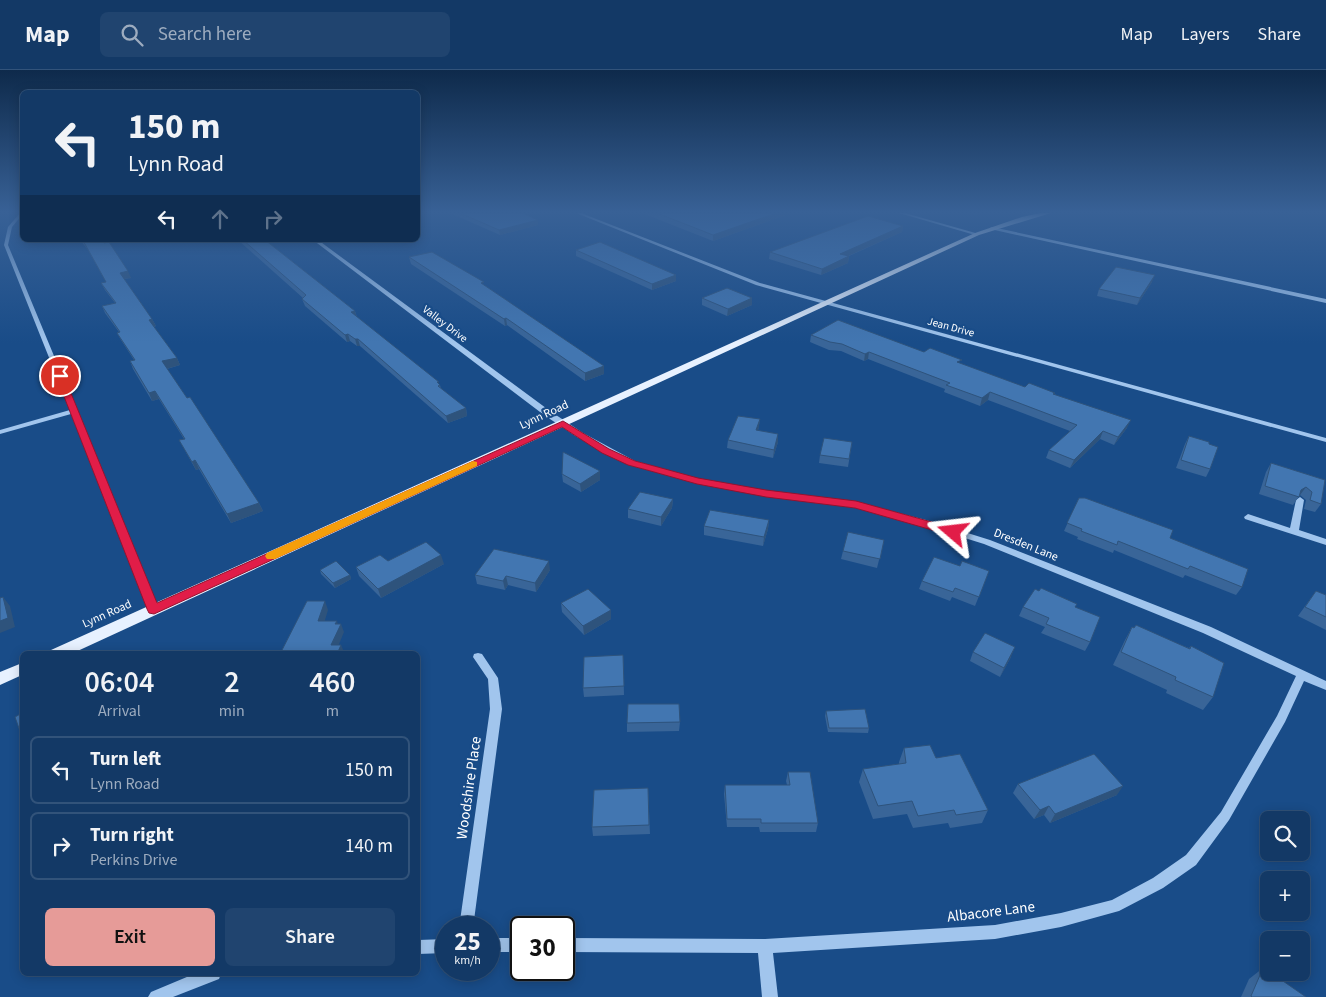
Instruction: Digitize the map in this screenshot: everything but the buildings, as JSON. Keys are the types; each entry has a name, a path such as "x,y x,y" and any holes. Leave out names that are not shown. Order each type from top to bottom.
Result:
{"main road":[{"name":"Lynn Road","path":"63,651 928,256"},
{"path":"0,679 20,670"}],"street":[{"path":"8,256 74,411 154,609"},
{"name":"Valley Drive","path":"337,256 563,423"},
{"name":"Jean Drive","path":"688,256 758,284 824,303 1326,440"},
{"path":"1121,256 1326,301"},
{"path":"0,432 74,411"},
{"name":"Dresden Lane","path":"563,423 605,451 641,466 697,481 766,494 856,505 923,522 987,542 1207,630 1326,686"},
{"path":"1294,532 1300,500"},
{"path":"1248,517 1326,542"},
{"name":"Woodshire Place","path":"468,916 496,710 493,678 478,657"},
{"name":"Albacore Lane","path":"575,946 765,946 995,932 1061,920 1114,906 1158,883 1191,860 1225,816 1281,719 1302,674"},
{"path":"420,947 435,946"},
{"path":"765,946 770,997"},
{"path":"156,997 208,976"}],"slow traffic":[{"path":"271,556 473,464"}],"route":[{"path":"60,376 154,609 563,423 605,451 632,463 697,481 766,494 856,505 923,522 953,532"}]}
